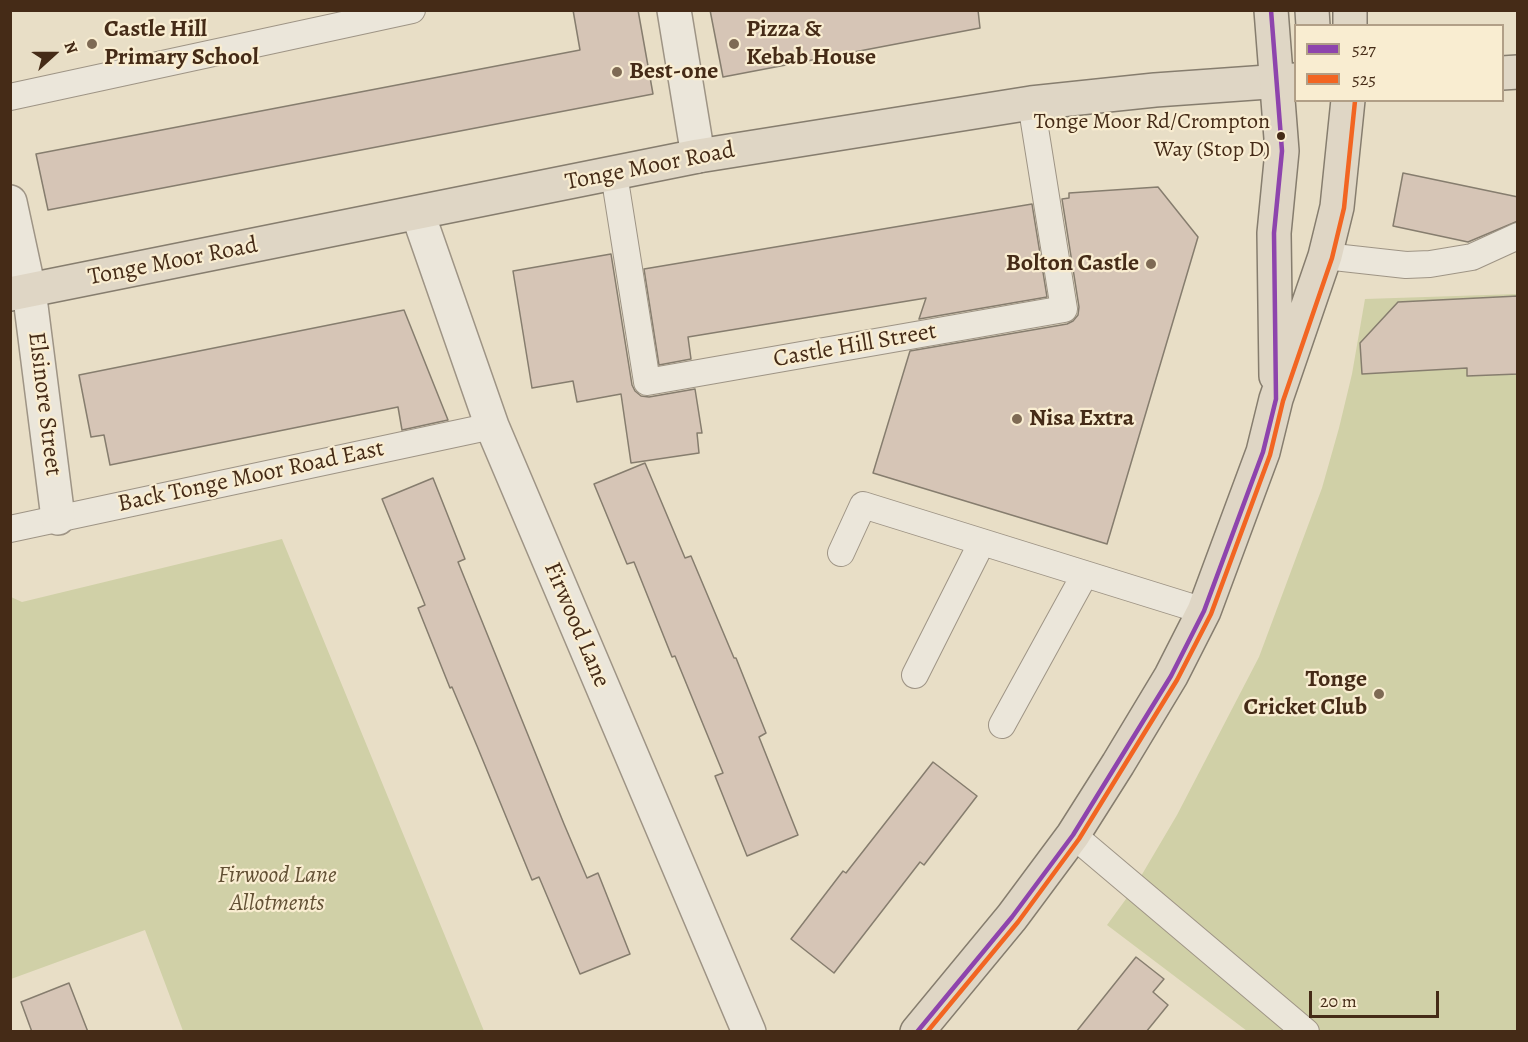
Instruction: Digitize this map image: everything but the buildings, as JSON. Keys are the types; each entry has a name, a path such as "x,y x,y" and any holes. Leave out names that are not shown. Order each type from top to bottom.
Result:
{"main road":[{"path":"1271,10 1289,77 1274,233 1276,399"},
{"name":"Tonge Moor Road","path":"20,292 698,156 1031,103 1289,77"},
{"path":"917,1032 1012,917 1073,835 1171,676 1204,612 1263,452 1276,399 1325,256 1337,207 1348,102"}],"street":[{"path":"674,10 698,156"},
{"name":"Elsinore Street","path":"10,202 20,292 58,518"},
{"name":"Firwood Lane","path":"418,214 492,426 749,1032"}],"lane":[{"path":"10,97 412,10"},
{"name":"Castle Hill Street","path":"614,174 647,382 1064,309 1031,103"},
{"path":"1325,256 1406,265 1430,264 1472,257 1518,236"},
{"name":"Back Tonge Moor Road East","path":"10,529 492,426"},
{"path":"841,553 863,505 1204,612"},
{"path":"915,675 982,542"},
{"path":"1002,724 1085,574"},
{"path":"1073,835 1306,1032"}],"green space":[{"name":"Tonge Cricket Club","path":"1517,294 1517,1031 1247,1031 1107,925 1134,888 1177,815 1259,657 1322,488 1352,374 1365,299"},
{"name":"Firwood Lane Allotments","path":"282,539 484,1031 183,1031 145,930 11,979 11,597 22,602"}],"transit line":[{"name":"527","path":"917,1032 1012,917 1073,835 1171,676 1204,611 1263,452 1276,399 1274,233 1282,151 1271,10"},
{"name":"525","path":"927,1032 1018,922 1079,839 1177,680 1211,614 1270,455 1283,401 1332,258 1344,208 1355,102"}],"place":[{"name":"Castle Hill Primary School","path":"92,44"},
{"name":"Pizza & Kebab House","path":"734,44"},
{"name":"Best-one","path":"617,72"},
{"name":"Tonge Moor Rd/Crompton Way (Stop D)","path":"1281,136"},
{"name":"Bolton Castle","path":"1151,264"},
{"name":"Nisa Extra","path":"1017,419"},
{"name":"Tonge Cricket Club","path":"1379,694"}]}
